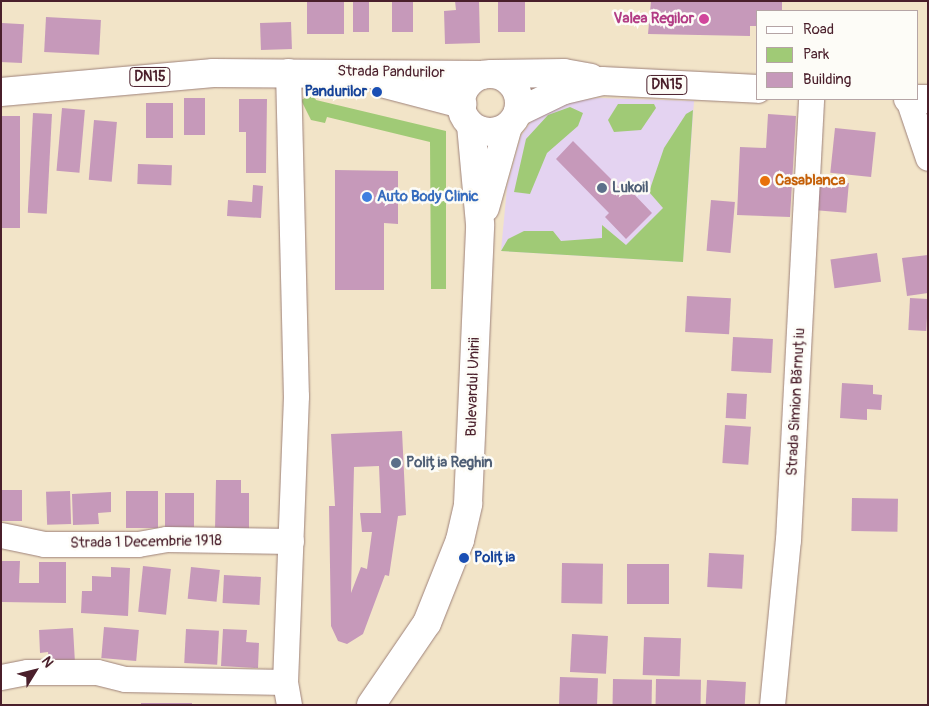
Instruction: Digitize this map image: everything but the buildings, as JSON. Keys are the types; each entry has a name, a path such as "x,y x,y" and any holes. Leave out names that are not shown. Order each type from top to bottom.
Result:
{"main road":[{"name":"Strada Pandurilor","path":"294,71 394,86 466,114"},
{"name":"Strada Pandurilor","path":"1,92 160,76 294,71 488,74 564,73 602,81 756,89"},
{"path":"466,114 467,86 488,74"},
{"name":"DN15","path":"466,114 489,132 513,119 514,87 488,74"},
{"name":"Strada Pandurilor","path":"513,119 564,90 602,81"},
{"name":"Bulevardul Unirii","path":"371,705 427,623 460,540 468,496 480,224 466,114"},
{"name":"Bulevardul Unirii","path":"480,224 513,119"}],"street":[{"path":"1,677 26,672 97,672 125,679 287,694 296,396 294,71"},
{"name":"Strada Simion Bărnuțiu","path":"772,705 788,540 812,100"},
{"path":"908,100 928,158"},
{"name":"Strada 1 Decembrie 1918","path":"1,535 44,544 138,544 166,539 291,542"}],"shaded area":[{"path":"598,98 694,101 683,262 501,251 507,187 521,136 533,119 569,102"}],"green space":[{"path":"313,94 316,100 446,131 446,289 431,289 430,142 327,117 325,123 311,120 301,100"},
{"path":"618,104 654,104 656,108 641,130 614,132 608,120"},
{"path":"570,107 583,113 578,126 547,153 530,194 514,192 526,139 548,115"},
{"path":"693,110 683,262 501,251 508,239 524,231 553,231 561,241 602,238 602,225 626,245 663,208 649,192 664,148 686,114"}],"place":[{"name":"Valea Regilor","path":"704,19"},
{"name":"Pandurilor","path":"377,92"},
{"name":"Casablanca","path":"765,181"},
{"name":"Lukoil","path":"602,188"},
{"name":"Auto Body Clinic","path":"367,197"},
{"name":"Poliția Reghin","path":"396,463"},
{"name":"Poliția","path":"464,558"}]}
